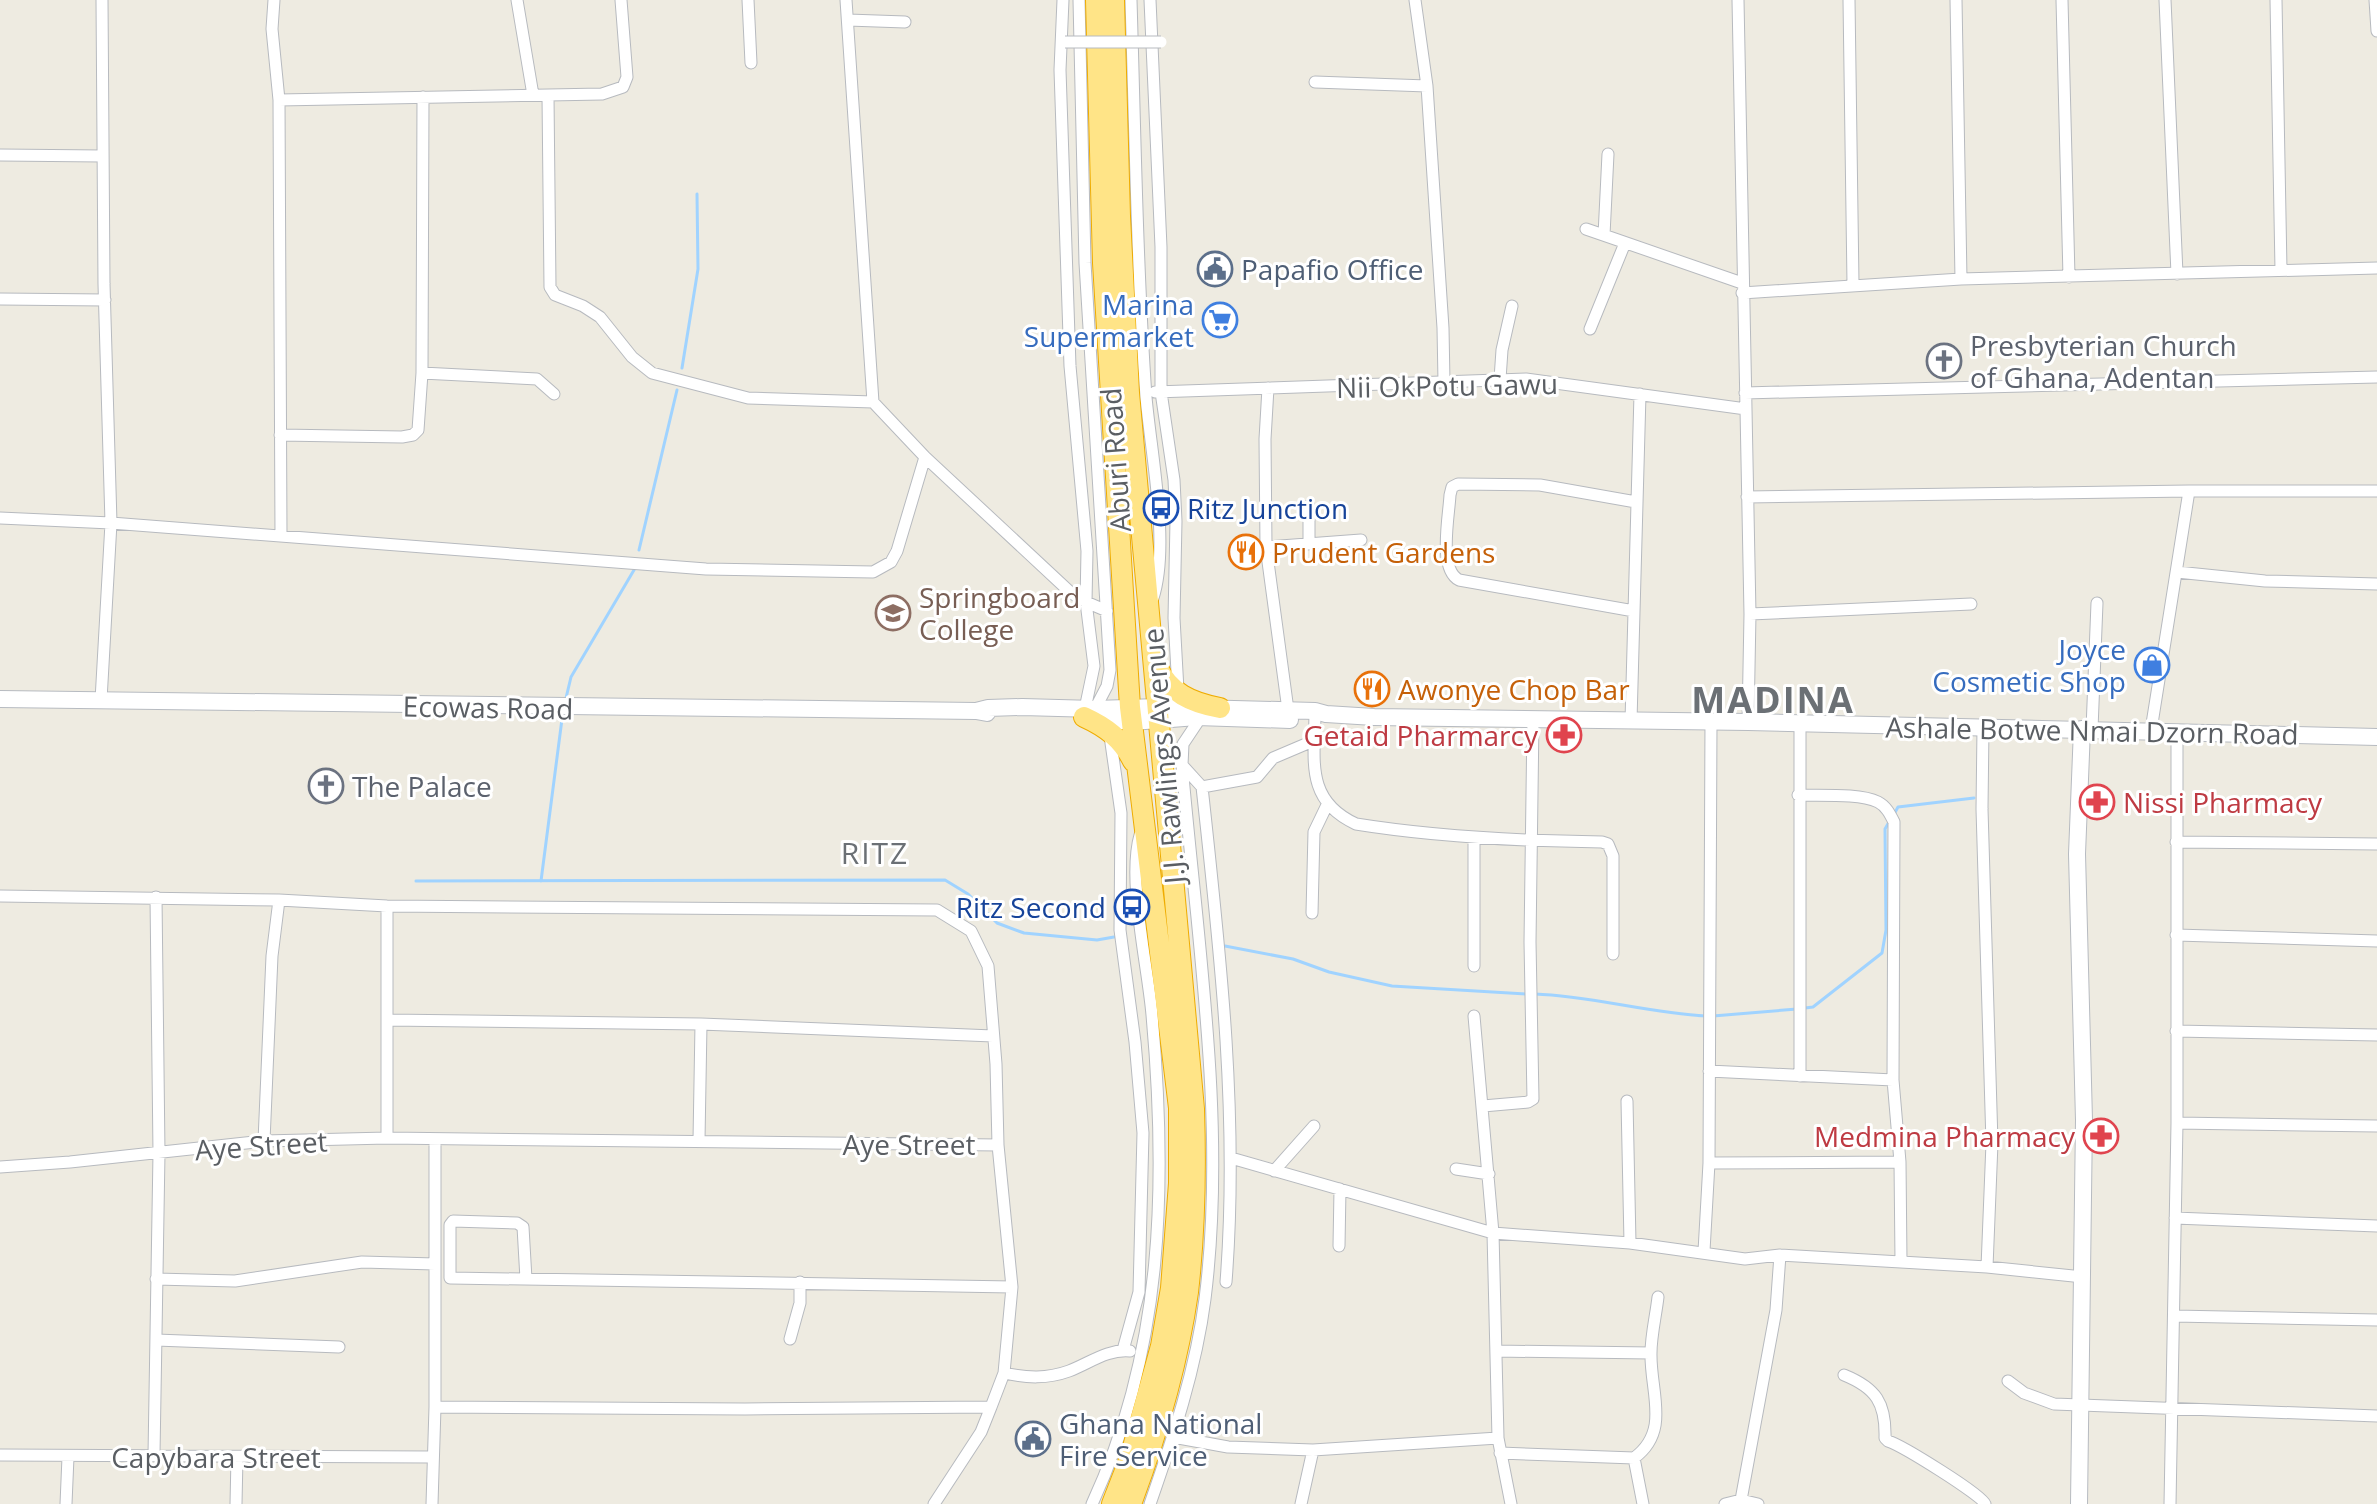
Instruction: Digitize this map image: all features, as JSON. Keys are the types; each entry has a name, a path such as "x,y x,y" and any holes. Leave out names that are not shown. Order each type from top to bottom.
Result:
{"highway":[{"name":"Aburi Road","path":"1096,0 1103,263 1102,386 1127,649 1145,714 1138,769 1144,823"},
{"name":"J.J. Rawlings Avenue","path":"1114,0 1128,216 1129,393 1154,660 1145,714 1166,801 1198,1053 1194,1109 1196,1184 1188,1292 1154,1465 1131,1504"},
{"path":"1154,660 1162,678 1179,694 1198,704 1220,708"},
{"path":"1083,711 1124,745 1138,769"},
{"name":"J.J. Rawlings Avenue","path":"1112,1504 1130,1458 1156,1368 1171,1288 1166,1235 1179,1183 1179,1108 1144,823"}],"street":[{"path":"101,700 111,523 102,156 102,0"},
{"path":"274,0 272,29 279,100 281,536"},
{"path":"517,0 533,95"},
{"path":"279,100 602,94 623,87 627,77 621,0"},
{"path":"748,0 751,63"},
{"path":"846,0 873,402 925,457 1070,592 1107,611"},
{"path":"1063,0 1061,110 1069,269 1070,366 1087,551 1086,602 1094,666 1083,711"},
{"path":"1079,0 1085,263 1102,386 1110,670 1107,686 1083,711"},
{"path":"1131,0 1139,82 1128,216 1158,523 1159,571 1150,606"},
{"path":"1150,0 1161,247 1161,392 1174,480 1174,618 1179,694"},
{"path":"1415,0 1427,86 1444,382"},
{"path":"1738,0 1750,614 1748,722"},
{"path":"1849,0 1853,284"},
{"path":"1956,0 1961,279"},
{"path":"2062,0 2069,277"},
{"path":"2165,0 2177,274"},
{"path":"2276,0 2281,270"},
{"path":"2375,0 2377,31"},
{"path":"848,20 905,22"},
{"path":"1065,42 1161,42"},
{"path":"1315,82 1427,86"},
{"path":"548,96 550,287 555,295 583,306 600,317 632,357 652,373 748,398 873,402"},
{"path":"280,435 402,437 413,435 418,430 422,373 423,97"},
{"path":"1061,110 1082,108"},
{"path":"1604,235 1608,154"},
{"path":"0,155 102,156"},
{"path":"1586,229 1742,288 2377,268"},
{"path":"1590,329 1625,243"},
{"path":"0,299 105,300"},
{"path":"1500,379 1502,350 1512,306"},
{"path":"422,373 537,379 554,394"},
{"path":"1745,393 2377,377"},
{"name":"Nii OkPotu Gawu","path":"1146,392 1500,379 1568,383 1746,409"},
{"path":"1268,388 1266,547 1288,710"},
{"path":"1631,721 1640,394"},
{"path":"0,518 111,523 706,569 873,572 891,562 897,551 925,457"},
{"path":"1634,611 1459,580 1450,571 1446,560 1450,495 1452,487 1458,484 1540,485 1636,502"},
{"path":"2151,730 2189,491"},
{"path":"1747,497 2377,491"},
{"path":"1309,506 1309,544"},
{"path":"1266,547 1361,540"},
{"path":"2177,572 2265,581 2377,584"},
{"path":"2079,1504 2084,1043 2077,854 2097,603"},
{"path":"1750,614 1971,604"},
{"name":"Ecowas Road","path":"0,699 1145,714"},
{"path":"1145,714 1220,708 1288,710 1319,715"},
{"path":"1145,714 1197,717 1319,715"},
{"path":"1319,715 1313,741 1314,766 1327,805 1339,816 1356,824 1532,842 1608,844 1613,856 1613,954"},
{"name":"Ashale Botwe Nmai Dzorn Road","path":"1319,715 2377,737"},
{"path":"1150,1504 1154,1465 1173,1437 1194,1354 1206,1286 1212,1183 1198,1053 1182,765 1183,744 1197,723 1197,717"},
{"path":"1483,1106 1533,1099 1533,720"},
{"path":"1704,1251 1709,1163 1711,722"},
{"path":"1800,724 1800,1076"},
{"path":"1983,728 1982,809 1992,1143 1987,1267"},
{"path":"1109,730 1121,813 1120,930 1143,1133 1139,1292 1123,1350"},
{"path":"2170,1504 2177,1123 2177,732"},
{"path":"1202,787 1257,777 1273,758 1313,741"},
{"path":"1182,765 1202,787 1227,1046 1231,1214 1226,1282"},
{"path":"1798,795 1866,798 1879,802 1894,822 1893,1080 1900,1162 1901,1261"},
{"path":"1312,913 1314,832 1327,805"},
{"path":"1474,837 1474,966"},
{"path":"2176,842 2377,844"},
{"path":"0,896 279,900 387,906 937,910 971,931 988,966 998,1145"},
{"path":"154,1455 159,1153 156,897"},
{"path":"264,1141 272,956 279,900"},
{"path":"387,906 387,1138"},
{"path":"2176,935 2377,941"},
{"path":"1474,1016 1493,1233 1498,1438 1511,1504"},
{"path":"388,1020 701,1024 993,1036"},
{"path":"699,1140 701,1024"},
{"path":"2176,1031 2377,1035"},
{"path":"1709,1071 1893,1080"},
{"path":"1627,1101 1630,1243"},
{"path":"2177,1123 2377,1126"},
{"path":"1274,1171 1314,1126"},
{"name":"Aye Street","path":"0,1167 264,1141 387,1138 998,1145 1012,1287 1004,1373 981,1432 934,1504"},
{"path":"432,1504 435,1139"},
{"path":"1231,1158 1493,1233 1630,1243 1745,1259 1780,1255 1901,1261 2083,1277"},
{"path":"1709,1163 1900,1162"},
{"path":"1456,1169 1489,1174"},
{"path":"1339,1246 1340,1189"},
{"path":"2175,1218 2377,1226"},
{"path":"526,1279 523,1227 517,1223 453,1221 450,1225 450,1278 1012,1287"},
{"path":"1092,1504 1120,1432 1166,1235"},
{"path":"1741,1500 1776,1310 1780,1255"},
{"path":"156,1279 235,1281 350,1263 435,1264"},
{"path":"790,1339 800,1303 800,1282"},
{"path":"1500,1453 1634,1458 1650,1445 1656,1432 1651,1353 1658,1297"},
{"path":"2174,1316 2377,1320"},
{"path":"156,1340 339,1347"},
{"path":"1004,1373 1028,1378 1042,1377 1068,1371 1108,1353 1123,1350 1141,1352"},
{"path":"1496,1351 1651,1353"},
{"path":"1844,1375 1863,1383 1877,1396 1886,1417 1885,1438 1888,1441 1929,1462 1966,1490 1979,1495 1985,1504"},
{"path":"2008,1381 2024,1393 2054,1404 2377,1416"},
{"path":"435,1407 991,1407"},
{"path":"1173,1437 1228,1447 1313,1450 1498,1438"},
{"path":"1301,1504 1313,1450"},
{"name":"Capybara Street","path":"0,1455 432,1457"},
{"path":"66,1504 68,1457"},
{"path":"236,1504 237,1457"},
{"path":"1634,1458 1643,1504"},
{"path":"1725,1504 1741,1500 1758,1504"}],"waterway":[{"path":"682,368 698,269 697,194"},
{"path":"639,550 677,390"},
{"path":"566,698 571,677 634,570"},
{"path":"541,881 562,719"},
{"path":"1893,816 1898,807 1974,798"},
{"path":"1805,1008 1813,1007 1882,953 1886,930 1885,829 1889,822"},
{"path":"416,881 945,880 968,894 997,923 1024,933 1097,940 1114,937"},
{"path":"1225,946 1293,959 1329,972 1392,986 1527,994"},
{"path":"1535,994 1706,1016"},
{"path":"1713,1016 1797,1009"}],"place":[{"name":"Papafio Office","path":"1215,269"},
{"name":"Marina Supermarket","path":"1220,320"},
{"name":"Presbyterian Church of Ghana, Adentan","path":"1944,361"},
{"name":"Ritz Junction","path":"1161,508"},
{"name":"Prudent Gardens","path":"1246,552"},
{"name":"Springboard College","path":"893,613"},
{"name":"Joyce Cosmetic Shop","path":"2152,665"},
{"name":"Awonye Chop Bar","path":"1372,689"},
{"name":"Getaid Pharmarcy","path":"1564,735"},
{"name":"The Palace","path":"326,786"},
{"name":"Nissi Pharmacy","path":"2097,802"},
{"name":"Ritz Second","path":"1132,907"},
{"name":"Medmina Pharmacy","path":"2101,1136"},
{"name":"Ghana National Fire Service","path":"1033,1439"}],"district":[{"name":"MADINA","path":"1773,699"},
{"name":"RITZ","path":"875,852"}]}
